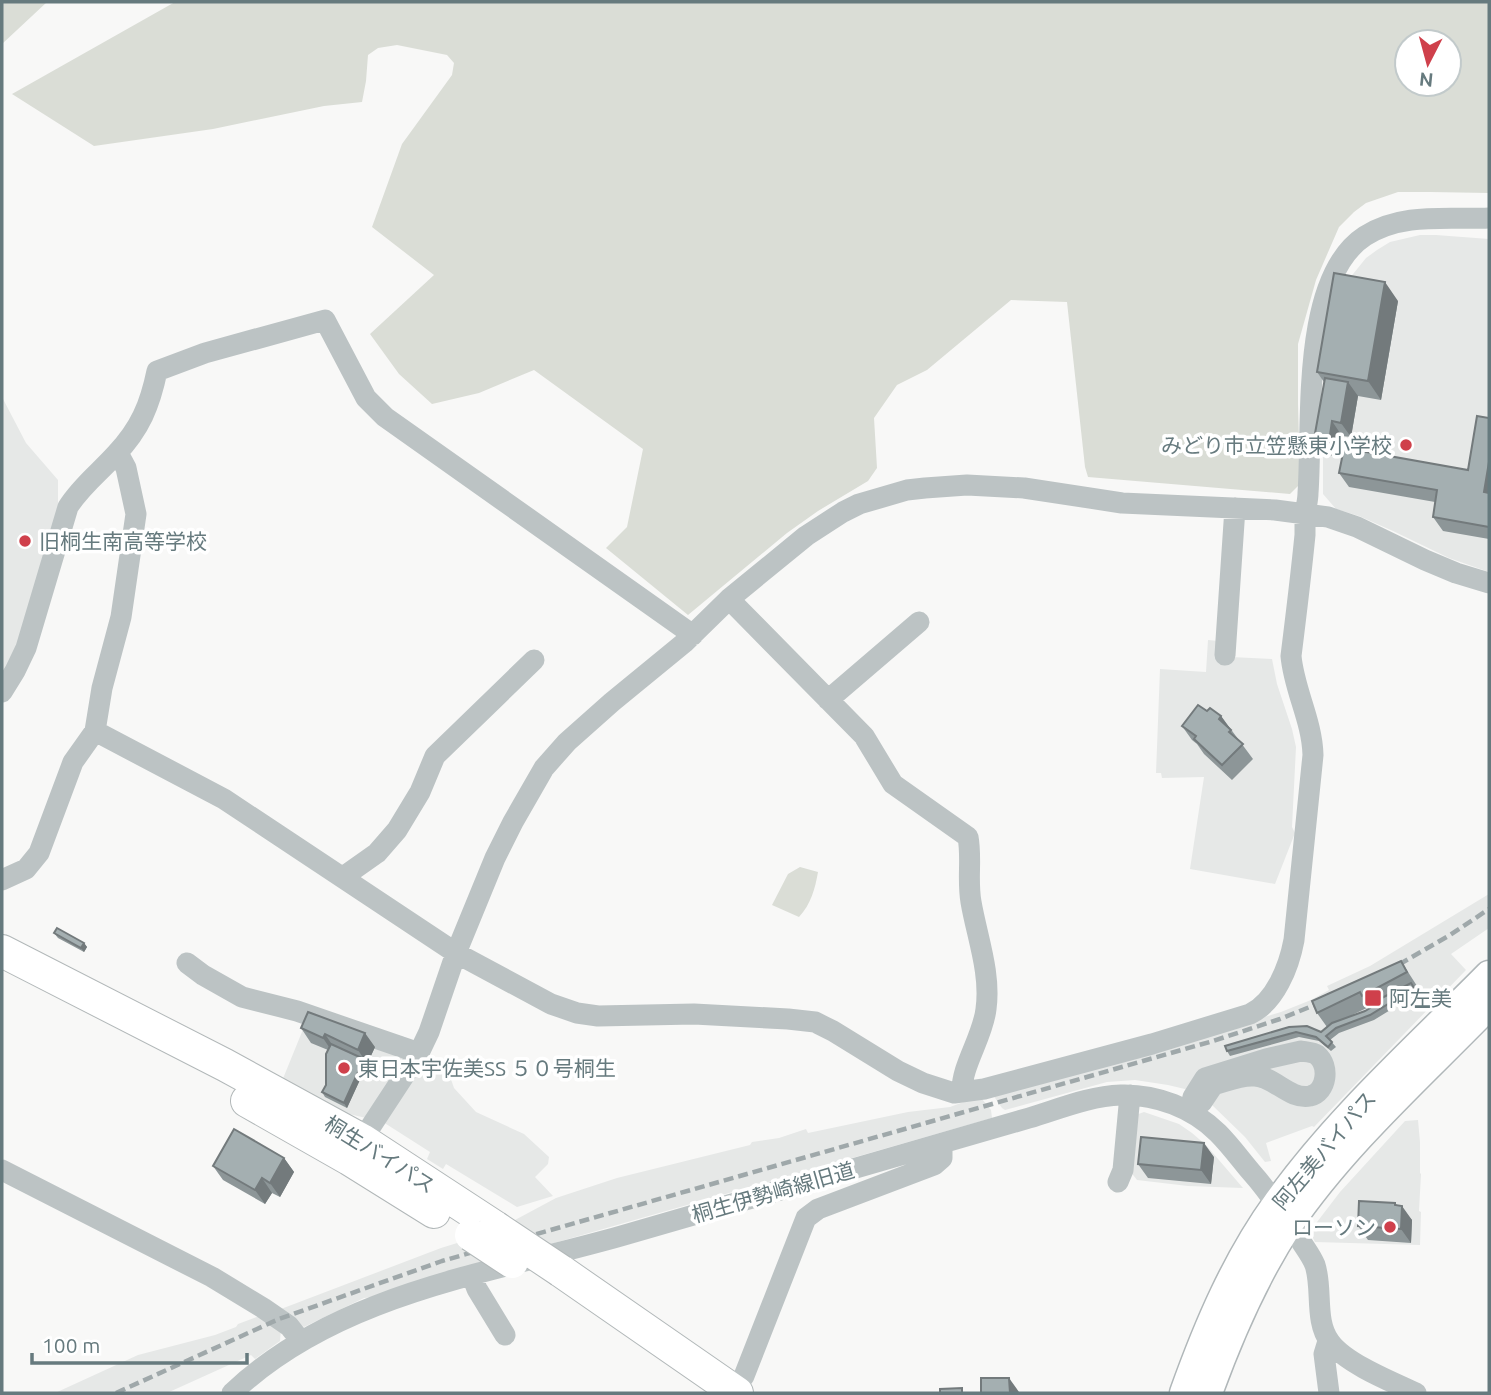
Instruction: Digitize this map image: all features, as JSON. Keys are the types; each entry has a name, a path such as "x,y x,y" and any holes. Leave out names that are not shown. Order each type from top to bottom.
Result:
{"highway":[{"name":"桐生バイパス","path":"2,951 225,1065 728,1392"},
{"name":"桐生バイパス","path":"2,975 355,1150"}],"main road":[{"name":"阿左美バイパス","path":"1208,1393 1283,1213 1327,1140 1489,975"},
{"name":"阿左美バイパス","path":"1184,1393 1230,1282 1251,1243 1350,1149 1450,1043 1488,1008"}],"street":[{"path":"95,732 224,799 456,953 551,1004 577,1013 598,1016 703,1014 815,1022 912,1078 947,1091 962,1092 984,1089 1152,1044 1250,1014 1262,1007 1274,991 1286,968 1294,940 1313,761 1312,734 1294,677 1291,656 1308,496 1311,372 1322,309 1339,265 1363,237 1393,224 1435,218 1489,218"},
{"path":"2,692 26,648 68,507 80,489 118,453 137,428 152,395 157,371 205,353 325,320 366,398 385,417 693,635"},
{"path":"2,880 26,869 39,853 73,762 95,732 102,688 121,617 136,514 126,468 118,453"},
{"path":"355,1150 419,1053 495,858 544,768 567,742 693,635 729,599 806,536 859,504 908,490 1005,486 1122,503 1275,510 1328,517 1357,527 1456,573 1489,583"},
{"path":"1225,655 1235,509"},
{"path":"729,599 864,736 893,783 968,837 971,903 984,965 987,999 985,1017 964,1078 962,1092"},
{"path":"828,700 919,622"},
{"path":"343,877 377,853 397,830 420,792 435,756 534,660"},
{"path":"187,963 242,997 297,1011 419,1053"},
{"path":"1301,1051 1318,1056 1325,1066 1324,1082 1315,1094 1297,1096 1251,1075 1216,1084 1190,1112 1193,1097 1201,1082 1209,1076 1301,1051"},
{"path":"1118,1182 1123,1170 1130,1095"},
{"name":"桐生伊勢崎線旧道","path":"232,1393 301,1341 337,1322 383,1303 1097,1098 1130,1095 1164,1101 1207,1123 1283,1213 1314,1264 1322,1328 1328,1341 1324,1354 1329,1393"},
{"path":"728,1392 744,1376 806,1218 818,1209 934,1165 942,1158 942,1143"},
{"path":"2,1170 212,1277 289,1326 301,1341"},
{"path":"472,1276 505,1335"},
{"path":"1328,1341 1354,1362 1416,1393"}],"shaded area":[{"path":"2,2 47,2 2,44"},
{"path":"175,2 1489,2 1489,193 1398,192 1366,203 1339,227 1316,280 1298,344 1300,480 1290,494 1088,477 1067,302 1011,300 927,370 897,385 874,418 877,468 868,481 787,533 688,615 606,548 627,527 643,449 534,370 479,393 432,404 399,374 370,334 434,275 372,227 402,144 452,75 454,63 447,55 397,45 378,48 368,55 362,102 324,106 213,129 94,146 12,94"},
{"name":"みどり市立笠懸東小学校","path":"1420,235 1489,239 1489,572 1449,558 1359,516 1336,509 1323,494 1323,396 1345,284 1366,258 1377,250 1390,242"},
{"name":"旧桐生南高等学校","path":"2,397 26,443 58,480 58,513 15,657 2,681"},
{"path":"1208,640 1219,641 1231,657 1272,659 1292,729 1296,747 1292,827 1295,833 1275,884 1190,869 1204,777 1162,778 1161,773 1156,773 1160,669 1206,672"},
{"path":"800,867 818,872 812,896 799,917 772,905 788,874"},
{"path":"1489,894 1489,928 1451,954 1466,970 1314,1127 1266,1143 1271,1161 1265,1162 1245,1137 1211,1104 1189,1090 1168,1085 1135,1080 1107,1082 1005,1110 993,1095 1198,1037 1311,1000 1329,990 1327,986 1370,966"},
{"name":"東日本宇佐美SS ５０号桐生","path":"306,1022 403,1055 405,1061 366,1118 345,1113 282,1081"},
{"path":"424,1061 445,1062 454,1088 476,1112 524,1134 549,1157 548,1164 535,1177 553,1196 517,1207 446,1164 443,1169 427,1159 430,1152 383,1122"},
{"path":"977,1097 991,1110 992,1118 364,1298 304,1327 281,1309 441,1248 516,1225 515,1220 556,1198 617,1178 806,1129 808,1133 908,1112 950,1107"},
{"path":"1144,1112 1179,1124 1192,1133 1206,1145 1243,1188 1188,1186 1137,1180 1130,1171 1133,1116"},
{"path":"1418,1120 1421,1174 1420,1245 1315,1242 1314,1226 1340,1192 1405,1121"},
{"path":"262,1315 281,1328 280,1341 255,1359 251,1355 167,1393 55,1393 138,1355 215,1335"}],"building":[{"path":"1334,273 1385,282 1368,381 1317,372"},
{"path":"1325,378 1348,382 1341,423 1332,421 1329,442 1314,439"},
{"path":"1477,416 1489,418 1489,462 1484,492 1489,493 1489,527 1433,517 1437,490 1339,473 1344,448 1468,470"},
{"path":"1198,705 1207,711 1210,708 1221,716 1219,719 1231,730 1229,732 1243,744 1222,765 1194,739 1196,736 1182,726"},
{"path":"57,928 84,943 81,948 54,933"},
{"path":"1401,961 1407,972 1362,996 1360,992 1317,1013 1312,1001"},
{"path":"1411,983 1414,988 1370,1015 1336,1028 1326,1036 1332,1042 1328,1047 1316,1037 1296,1032 1227,1051 1225,1046 1289,1027 1307,1026 1321,1032 1332,1023 1365,1011 1370,1008 1368,1005"},
{"path":"308,1012 365,1033 358,1050 325,1034 323,1038 301,1028"},
{"path":"331,1044 364,1059 344,1103 322,1092 326,1085 326,1054"},
{"path":"234,1129 284,1158 270,1183 262,1178 255,1190 213,1166"},
{"path":"1141,1137 1204,1143 1201,1170 1138,1164"},
{"path":"1359,1201 1395,1203 1402,1206 1401,1229 1358,1226"},
{"path":"981,1378 1009,1378 1010,1393 981,1393"},
{"path":"962,1388 962,1393 940,1393 940,1389"}],"railway":[{"path":"1386,972 1489,909"},
{"path":"116,1393 279,1319 442,1261 1213,1041 1332,998"}],"place":[{"name":"みどり市立笠懸東小学校","path":"1406,445"},
{"name":"旧桐生南高等学校","path":"25,541"},
{"name":"阿左美","path":"1373,998"},
{"name":"東日本宇佐美SS ５０号桐生","path":"344,1068"},
{"name":"ローソン","path":"1390,1227"}]}
